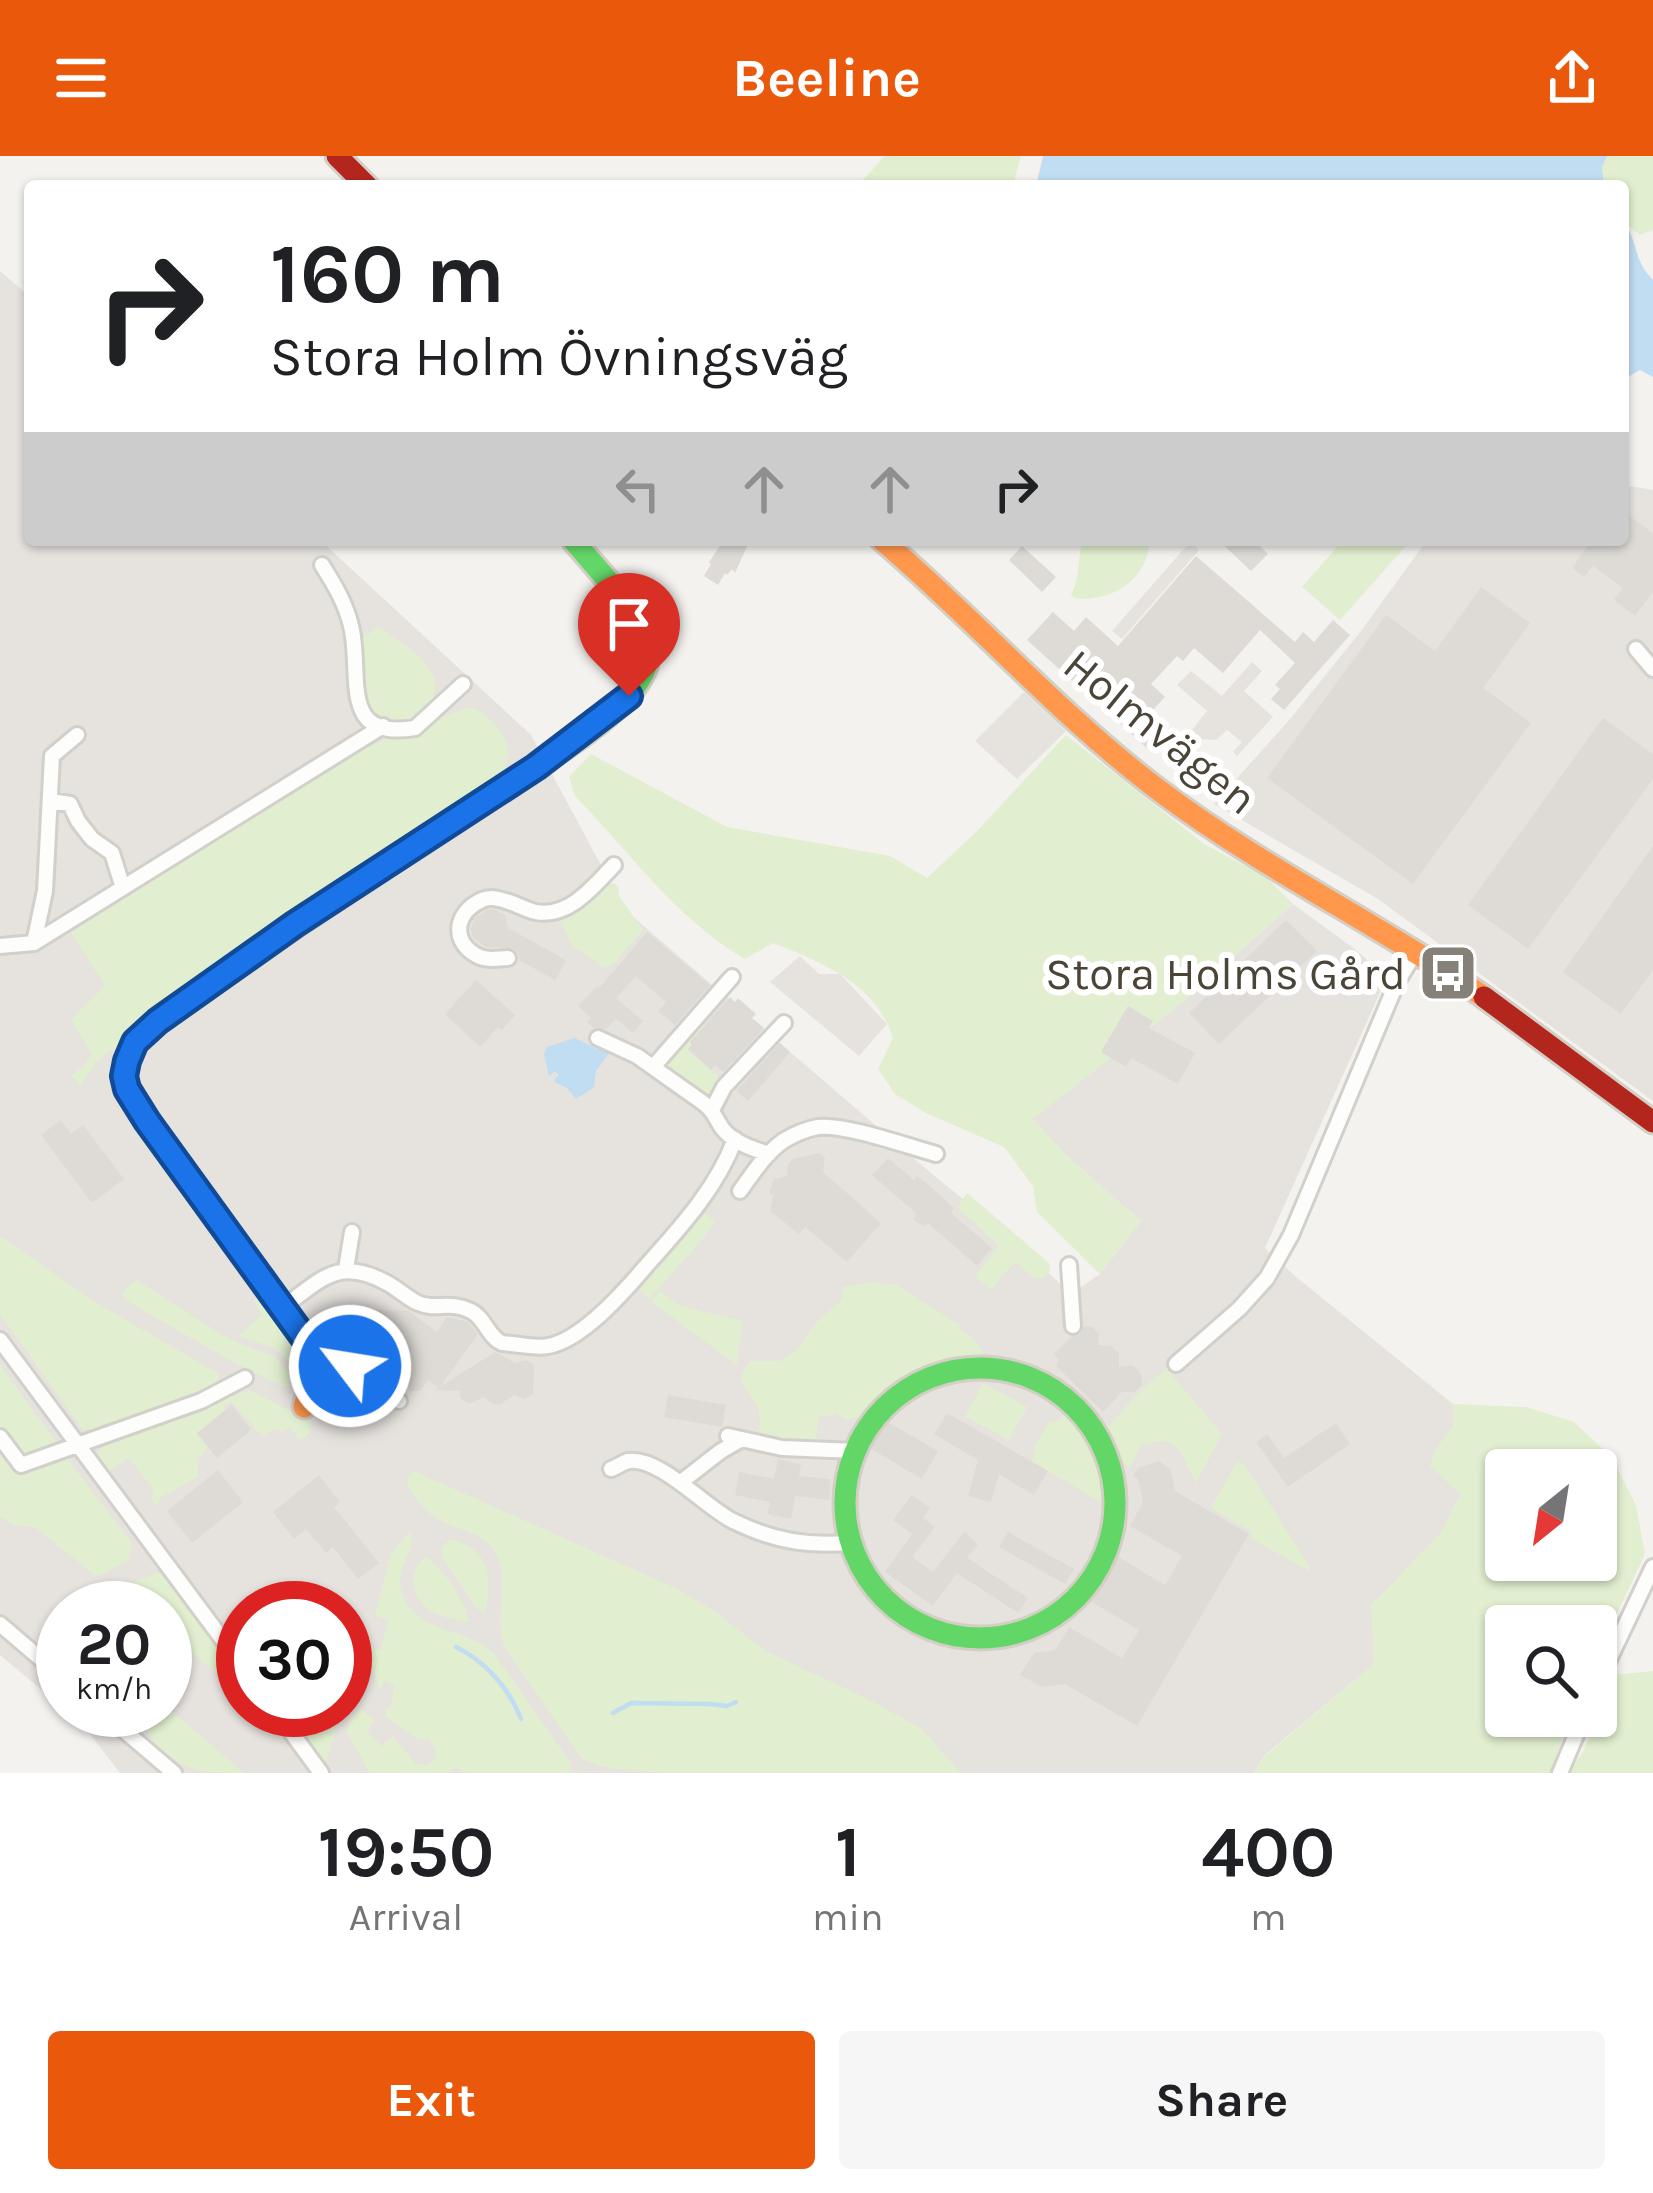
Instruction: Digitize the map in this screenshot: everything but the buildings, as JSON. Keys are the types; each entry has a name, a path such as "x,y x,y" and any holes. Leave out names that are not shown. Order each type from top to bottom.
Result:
{"street":[{"path":"337,156 361,180"},
{"path":"304,1407 316,1365 310,1346 133,1100 124,1076 130,1051 176,1008 295,924 536,767 629,696 644,676 649,644 641,626 578,546"},
{"name":"Holmvägen","path":"889,546 1082,725 1154,785 1254,854 1416,951 1653,1122"},
{"path":"322,565 353,632 358,707 364,716 391,729 415,728 463,684"},
{"path":"1636,649 1653,669"},
{"path":"0,946 34,943 383,726"},
{"path":"34,943 45,891 52,756 77,735"},
{"path":"51,801 70,804 92,839 112,853 123,888"},
{"path":"508,958 488,959 465,947 459,926 469,909 492,897 540,913 551,911 578,900 614,865"},
{"path":"1176,1364 1267,1278 1291,1235 1397,982 1416,951"},
{"path":"653,1067 732,977"},
{"path":"712,1110 724,1087 784,1022"},
{"path":"598,1038 653,1067 712,1110 735,1139 769,1154"},
{"path":"740,1191 785,1140 815,1127 832,1127 936,1154"},
{"path":"282,1308 337,1270 346,1269 384,1281 418,1303 454,1304 469,1310 503,1343 553,1346 580,1331 630,1285 696,1207 735,1139"},
{"path":"346,1269 352,1232"},
{"path":"1069,1265 1073,1326"},
{"path":"0,1340 216,1631"},
{"path":"314,1357 373,1370 390,1369"},
{"path":"350,1366 399,1401"},
{"path":"1008,1371 1049,1387 1086,1420 1112,1472 1115,1513 1106,1554 1084,1589 1035,1626 995,1637 934,1630 898,1610 869,1580 851,1543 845,1508 856,1451 877,1416 909,1388 947,1372 1008,1371"},
{"path":"0,1437 21,1465 201,1400 245,1378"},
{"path":"680,1482 735,1438 782,1448 856,1451"},
{"path":"611,1469 629,1461 643,1463 680,1482 724,1516 780,1539 808,1545 851,1543"},
{"path":"1617,1643 1653,1567"},
{"path":"0,1624 36,1655"},
{"path":"132,1737 174,1773"},
{"path":"295,1737 321,1773"},
{"path":"1560,1773 1575,1737"}],"shaded area":[{"path":"0,271 24,292 24,546 326,546 531,735 625,910 1007,1234 1071,1294 1100,1274 1141,1221 1032,1119 1179,1005 1293,904 1356,950 1387,977 1265,1248 1453,1404 1453,1426 1434,1453 1462,1495 1442,1533 1372,1605 1374,1664 1265,1755 1254,1773 120,1773 92,1737 192,1737 192,1581 36,1581 36,1685 0,1655"},
{"path":"1629,486 1653,490 1653,1101 1378,899 1214,804 1361,631 1423,546 1629,546"},
{"path":"1186,546 1199,550 1122,639 1112,631"},
{"path":"1252,662 1262,671 1244,691 1273,717 1237,756 1233,752 1242,742 1227,730 1216,740 1202,739 1192,730 1207,711 1177,685 1191,671 1222,696"},
{"path":"1024,692 1066,731 1017,779 975,741"},
{"path":"800,956 819,974 840,974 887,1024 859,1056 770,982"}],"green space":[{"path":"885,156 1021,156 1015,180 863,180"},
{"path":"1607,156 1653,156 1653,230 1640,235 1629,226 1629,180 1603,180"},
{"path":"1082,546 1149,546 1143,566 1126,586 1088,599 1071,594"},
{"path":"1338,546 1406,546 1340,620 1302,587"},
{"path":"378,627 419,657 435,683 426,709 401,722 376,716 365,697 363,638"},
{"path":"469,707 489,718 504,738 508,753 503,774 122,1047 108,1051 80,1087 71,1075 92,1055 71,1019 105,986 71,933 322,770 390,738 418,735 443,717"},
{"path":"1066,735 1204,844 1266,877 1293,904 1179,1005 1033,1119 1141,1221 1100,1274 1037,1212 1033,1186 1004,1147 895,1094 878,1069 893,1038 885,1019 861,989 828,967 773,943 745,959 720,943 635,862 575,796 569,777 591,754 727,827 890,856 927,878"},
{"path":"613,883 643,930 612,966 603,968 573,948 559,919"},
{"path":"699,1021 705,1025 688,1050 717,1075 720,1083 711,1100 665,1066"},
{"path":"967,1193 1049,1263 1046,1277 1035,1279 1016,1262 991,1289 974,1277 999,1246 957,1207"},
{"path":"700,1210 715,1221 649,1299 636,1286"},
{"path":"0,1236 100,1305 216,1372 218,1381 208,1391 103,1428 83,1430 0,1314"},
{"path":"136,1280 231,1340 276,1357 289,1372 289,1386 222,1356 127,1301 121,1294"},
{"path":"875,1282 897,1285 960,1325 977,1342 983,1352 980,1358 922,1372 860,1418 820,1415 816,1437 826,1444 803,1446 765,1438 759,1430 757,1407 742,1379 750,1361 779,1361 798,1349 819,1319 842,1300 843,1287"},
{"path":"660,1291 681,1306 743,1321 737,1365 651,1302"},
{"path":"262,1294 300,1348 304,1372 300,1383 277,1350 238,1336 262,1315 253,1301"},
{"path":"0,1365 59,1447 20,1457 0,1432"},
{"path":"1167,1369 1222,1434 1196,1483 1173,1445 1142,1445 1129,1468 1112,1455 1102,1433"},
{"path":"983,1383 1027,1407 1009,1440 965,1417"},
{"path":"249,1390 309,1420 310,1433 300,1440 290,1427 262,1437 231,1401 197,1433 208,1447 198,1459 198,1477 160,1498 158,1507 151,1499 153,1489 129,1458 108,1472 97,1456 103,1444 120,1436"},
{"path":"1453,1404 1526,1407 1574,1422 1602,1449 1485,1449 1485,1581 1617,1581 1617,1468 1636,1505 1645,1554 1617,1613 1617,1605 1485,1605 1485,1737 1563,1737 1557,1753 1568,1773 1254,1773 1265,1756 1374,1664 1371,1605 1441,1533 1462,1496 1430,1466 1453,1426"},
{"path":"1066,1412 1095,1455 1105,1505 1031,1461 1048,1423"},
{"path":"0,1444 13,1461 63,1453 129,1539 128,1561 94,1575 36,1528 0,1517"},
{"path":"1237,1462 1244,1464 1309,1571 1250,1538 1252,1532 1213,1509"},
{"path":"414,1471 678,1589 766,1651 922,1729 961,1773 657,1773 589,1762 580,1757 504,1646 501,1571 495,1552 482,1539 424,1508 407,1484"},
{"path":"411,1533 400,1581 407,1603 427,1622 493,1652 569,1760 572,1773 466,1773 455,1768 448,1773 370,1773 349,1737 372,1737 382,1746 393,1736 416,1764 426,1765 435,1758 436,1750 429,1740 417,1739 385,1716 394,1685 384,1681 378,1688 372,1665 372,1648 381,1650 388,1620 375,1616 391,1553"},
{"path":"450,1539 473,1550 486,1566 485,1612 477,1609 442,1557 441,1548"},
{"path":"426,1557 453,1586 468,1622 447,1618 422,1604 413,1583 416,1568"},
{"path":"163,1573 172,1581 136,1581"},
{"path":"192,1607 216,1639 216,1674 192,1652"},
{"path":"1653,1671 1653,1773 1568,1773 1589,1737 1617,1737 1617,1675"},
{"path":"192,1728 244,1773 195,1769 151,1737 192,1737"},
{"path":"302,1737 334,1737 321,1763"}],"water":[{"path":"1043,156 1607,156 1603,180 1037,180"},
{"path":"1629,232 1653,280 1653,377 1640,370 1629,376"},
{"path":"575,1038 610,1052 596,1071 594,1087 576,1099 556,1083 559,1075 555,1071 549,1076 544,1054 547,1047"}],"waterway":[{"path":"456,1647 495,1677 521,1719"},
{"path":"613,1713 631,1703 727,1706 736,1702"}],"traffic: fast":[{"path":"503,787 618,707 646,665 647,645 634,616 578,546"},
{"path":"980,1368 1032,1379 1075,1408 1104,1451 1115,1503 1104,1555 1075,1598 1032,1627 980,1638 928,1627 885,1598 856,1555 845,1503 856,1451 885,1408 928,1379 980,1368"}],"traffic: slow":[{"path":"889,546 1088,732 1160,791 1484,997"},
{"path":"304,1407 317,1365 310,1346 133,1100 127,1085 128,1058 141,1036 174,1008 503,787"}],"traffic: jam":[{"path":"337,156 361,180"},
{"path":"1484,997 1653,1122"}],"place":[{"name":"Stora Holms Gård","path":"1448,973"}],"route":[{"path":"350,1366 314,1357 147,1121 127,1089 124,1076 130,1051 176,1008 295,924 536,767 629,696"}]}
